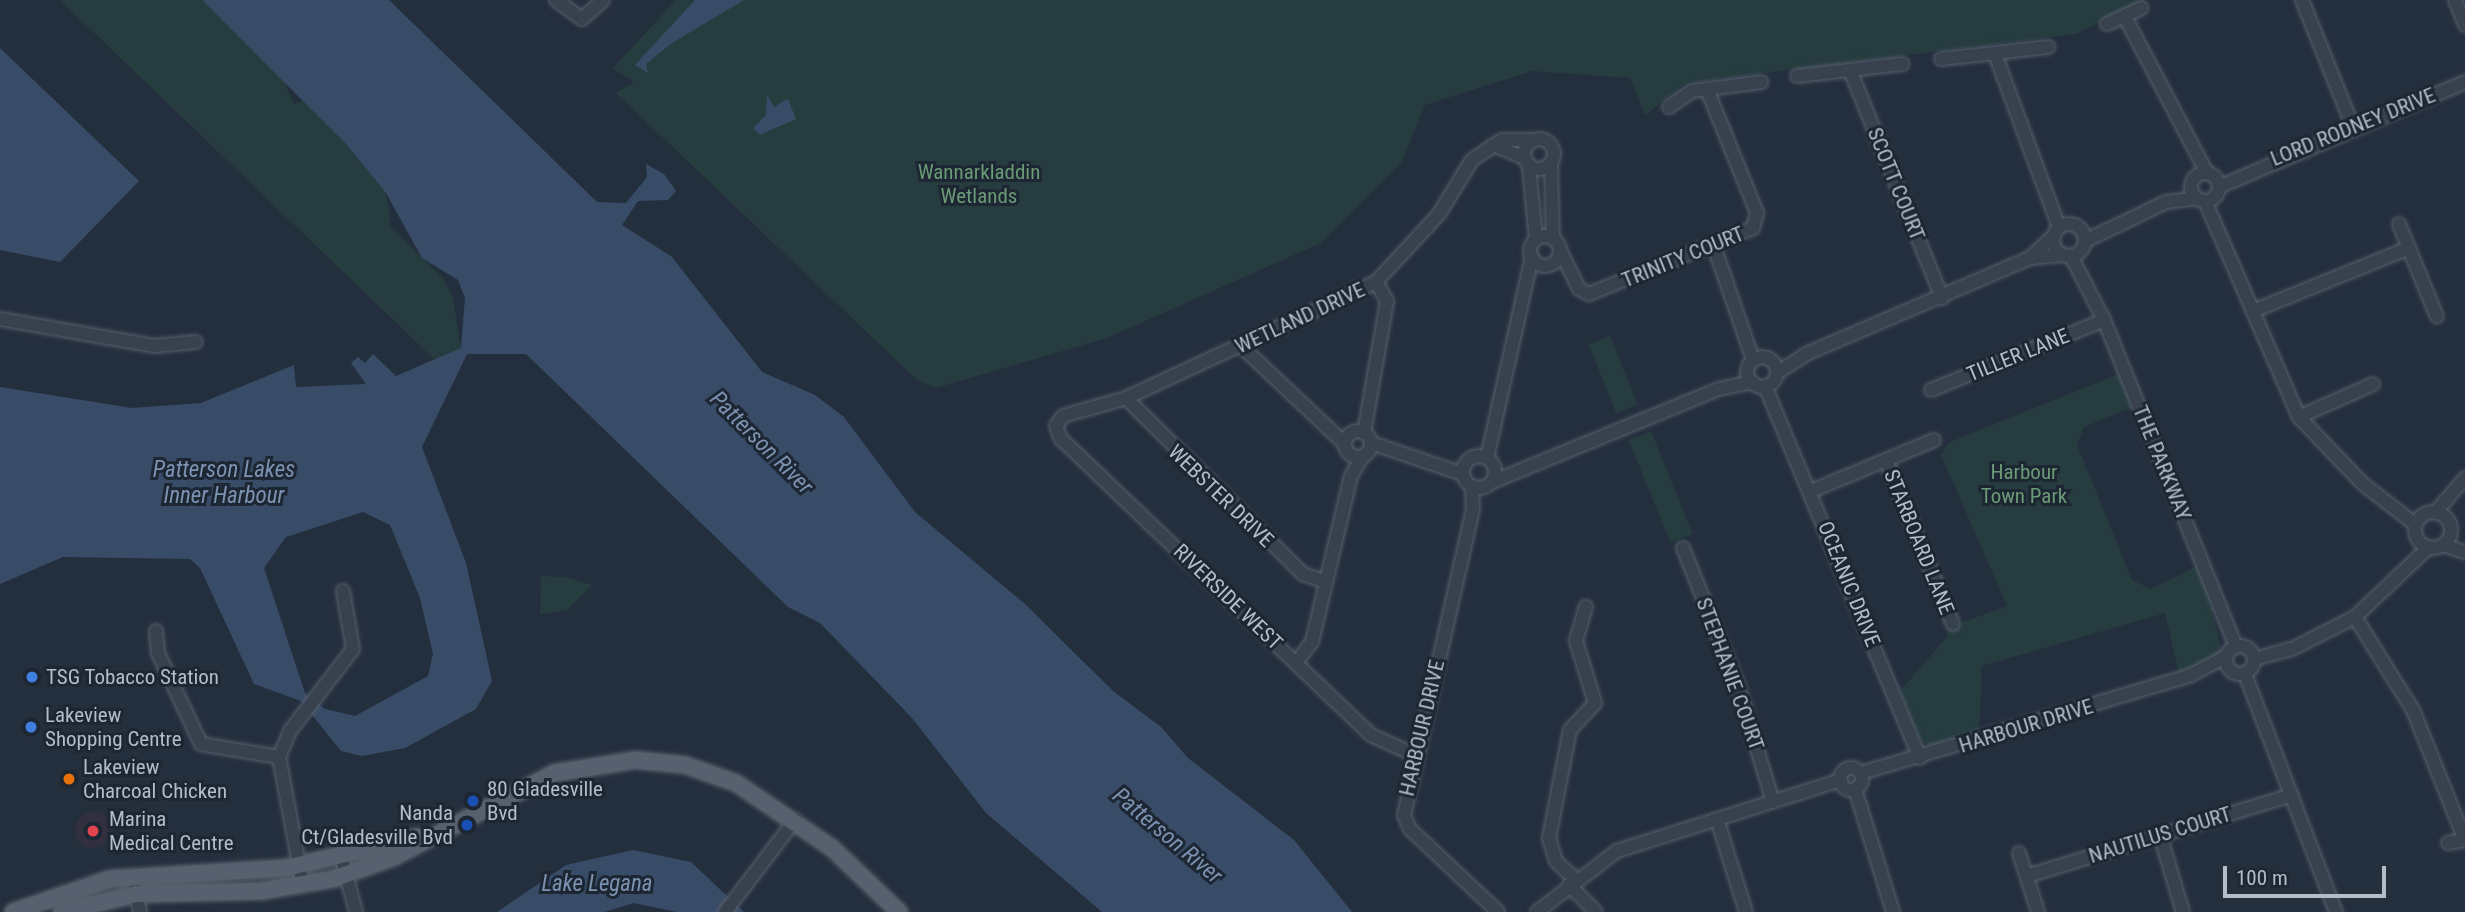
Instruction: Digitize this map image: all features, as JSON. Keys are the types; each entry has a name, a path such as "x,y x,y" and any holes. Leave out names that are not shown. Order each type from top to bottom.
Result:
{"main road":[{"path":"62,912 136,894 303,886 347,875 555,773 635,760 714,774 795,820 899,912"},
{"path":"13,912 66,890 132,876 299,866 342,859 422,838"}],"street":[{"path":"556,0 582,19 603,0"},
{"path":"2302,0 2353,127"},
{"path":"2455,0 2465,25"},
{"path":"2107,24 2142,8"},
{"path":"2125,17 2189,147 2253,311 2300,417 2362,483 2393,504 2416,525 2423,543"},
{"path":"1941,59 2048,47"},
{"name":"THE PARKWAY","path":"1995,54 2236,646"},
{"path":"1797,76 1902,64"},
{"name":"SCOTT COURT","path":"1850,70 1942,298"},
{"path":"1669,107 1707,89 1761,82"},
{"name":"LORD RODNEY DRIVE","path":"2108,224 2465,82"},
{"name":"TRINITY COURT","path":"1573,279 1589,294 1714,246 1753,228 1758,215 1707,89"},
{"name":"WETLAND DRIVE","path":"1057,423 1126,398 1376,282 1439,214 1472,160 1493,145 1517,136 1534,140"},
{"path":"1463,474 1482,460 1528,277 1536,239 1527,162 1534,140 1552,146 1557,244 1573,279"},
{"path":"1493,145 1527,162 1551,164"},
{"path":"2030,258 2066,229 2108,224"},
{"path":"1719,390 1759,361 1806,354 1942,298 2030,258 2075,250 2108,224"},
{"path":"2399,224 2437,317"},
{"name":"THE PARKWAY","path":"2066,229 2075,250"},
{"path":"1536,239 1557,244"},
{"path":"1528,277 1546,266 1557,244"},
{"path":"1714,246 1759,361 1752,382"},
{"path":"2253,311 2409,248"},
{"path":"1532,257 1573,279"},
{"path":"1296,663 1312,642 1365,412 1387,301 1376,282"},
{"path":"0,319 154,346 196,342"},
{"name":"TILLER LANE","path":"1931,390 2104,320"},
{"path":"1240,345 1324,426 1358,443 1448,465 1483,485 1719,390 1772,380 1806,354"},
{"name":"OCEANIC DRIVE","path":"1759,361 1772,380 1779,410 1920,758"},
{"path":"2300,417 2373,384"},
{"name":"WEBSTER DRIVE","path":"1126,398 1303,574 1326,582"},
{"name":"RIVERSIDE WEST","path":"1057,423 1061,439 1383,744 1415,755"},
{"path":"1811,491 1934,440"},
{"path":"1448,465 1482,460 1516,471"},
{"name":"HARBOUR DRIVE","path":"1482,460 1483,485 1473,509 1415,755 1406,823 1498,912"},
{"name":"STARBOARD LANE","path":"1886,460 1953,624"},
{"path":"2416,525 2456,492 2465,478"},
{"path":"2443,545 2456,492"},
{"path":"2393,504 2430,513 2449,526 2465,550"},
{"path":"2423,543 2465,550"},
{"path":"2240,673 2254,659 2292,649 2355,617 2406,567 2423,543"},
{"name":"STEPHANIE COURT","path":"1683,548 1737,682 1773,802"},
{"path":"303,886 279,757 312,704 353,649 343,591"},
{"path":"1586,606 1576,641 1595,703 1570,730 1549,838 1556,861 1596,912"},
{"path":"2355,617 2413,710 2465,840 2448,843"},
{"path":"156,631 158,653 199,742 214,751 279,757"},
{"path":"2236,646 2246,647 2254,659"},
{"name":"HARBOUR DRIVE","path":"1841,780 1848,769 1861,774 2191,676 2226,656 2236,646"},
{"path":"2226,656 2240,673 2292,795 2336,912"},
{"name":"HARBOUR DRIVE","path":"2191,676 2240,673"},
{"path":"1861,774 1855,789 1893,912"},
{"path":"1537,912 1572,882 1617,851 1841,780 1855,789"},
{"name":"NAUTILUS COURT","path":"2027,876 2292,795"},
{"path":"1717,819 1746,912"},
{"path":"728,908 795,820"},
{"path":"2160,835 2183,912"},
{"path":"2019,853 2038,912"},
{"path":"342,859 356,912"},
{"path":"132,876 139,912"}],"shaded area":[{"name":"Marina Medical Centre","path":"93,812 105,818 111,830 105,842 93,848 81,842 75,830 81,818"}],"green space":[{"path":"60,0 202,0 283,80 294,104 303,100 347,145 386,193 391,228 443,278 453,298 461,348 436,361"},
{"name":"Wannarkladdin Wetlands","path":"676,0 2146,0 2076,34 1686,83 1645,115 1630,78 1532,71 1425,105 1402,162 1321,243 1107,338 936,388 917,380 616,93 634,82 613,68"},
{"path":"1610,336 1638,405 1616,413 1589,345"},
{"name":"Harbour Town Park","path":"2118,374 2133,407 2084,427 2077,445 2132,580 2151,589 2202,564 2221,648 2210,662 2179,674 2165,613 1982,666 1979,735 1933,748 1920,740 1900,691 1947,637 1947,628 2007,606 1941,455 1948,443"},
{"path":"1651,431 1693,534 1670,543 1629,440"},
{"path":"541,576 566,577 592,585 567,610 540,614"}],"water":[{"path":"202,0 389,0 597,202 626,203 647,177 646,164 664,174 676,191 668,200 638,201 622,225 672,257 762,372 815,395 844,417 915,512 1025,604 1113,691 1161,727 1188,758 1294,840 1352,912 1102,912 986,813 912,718 820,623 788,607 526,354 467,354 422,447 466,563 492,681 476,709 405,748 362,756 341,751 301,701 254,684 200,568 190,559 63,557 0,584 0,387 132,408 201,403 294,365 296,387 366,384 351,363 358,357 365,363 373,354 396,376 461,348 465,298 458,280 422,258 386,193 347,145","holes":["363,512 390,525 420,598 433,654 428,676 355,716 325,709 305,693 264,568 286,537"]},
{"path":"695,0 744,0 672,43 646,64 648,73 635,65"},
{"path":"0,48 139,181 60,262 0,250"},
{"path":"767,95 774,107 788,99 796,119 760,135 753,128 766,115"},
{"name":"Lake Legana","path":"633,850 691,862 744,912 676,912 634,903 604,912 497,912 566,865"}],"place":[{"name":"TSG Tobacco Station","path":"32,677"},
{"name":"Lakeview Shopping Centre","path":"31,727"},
{"name":"Lakeview Charcoal Chicken","path":"69,779"},
{"name":"80 Gladesville Bvd","path":"473,801"},
{"name":"Nanda Ct/Gladesville Bvd","path":"467,825"},
{"name":"Marina Medical Centre","path":"93,831"}],"water label":[{"name":"Patterson River","path":"761,443"},
{"name":"Patterson Lakes Inner Harbour","path":"224,483"},
{"name":"Patterson River","path":"1167,836"}]}
